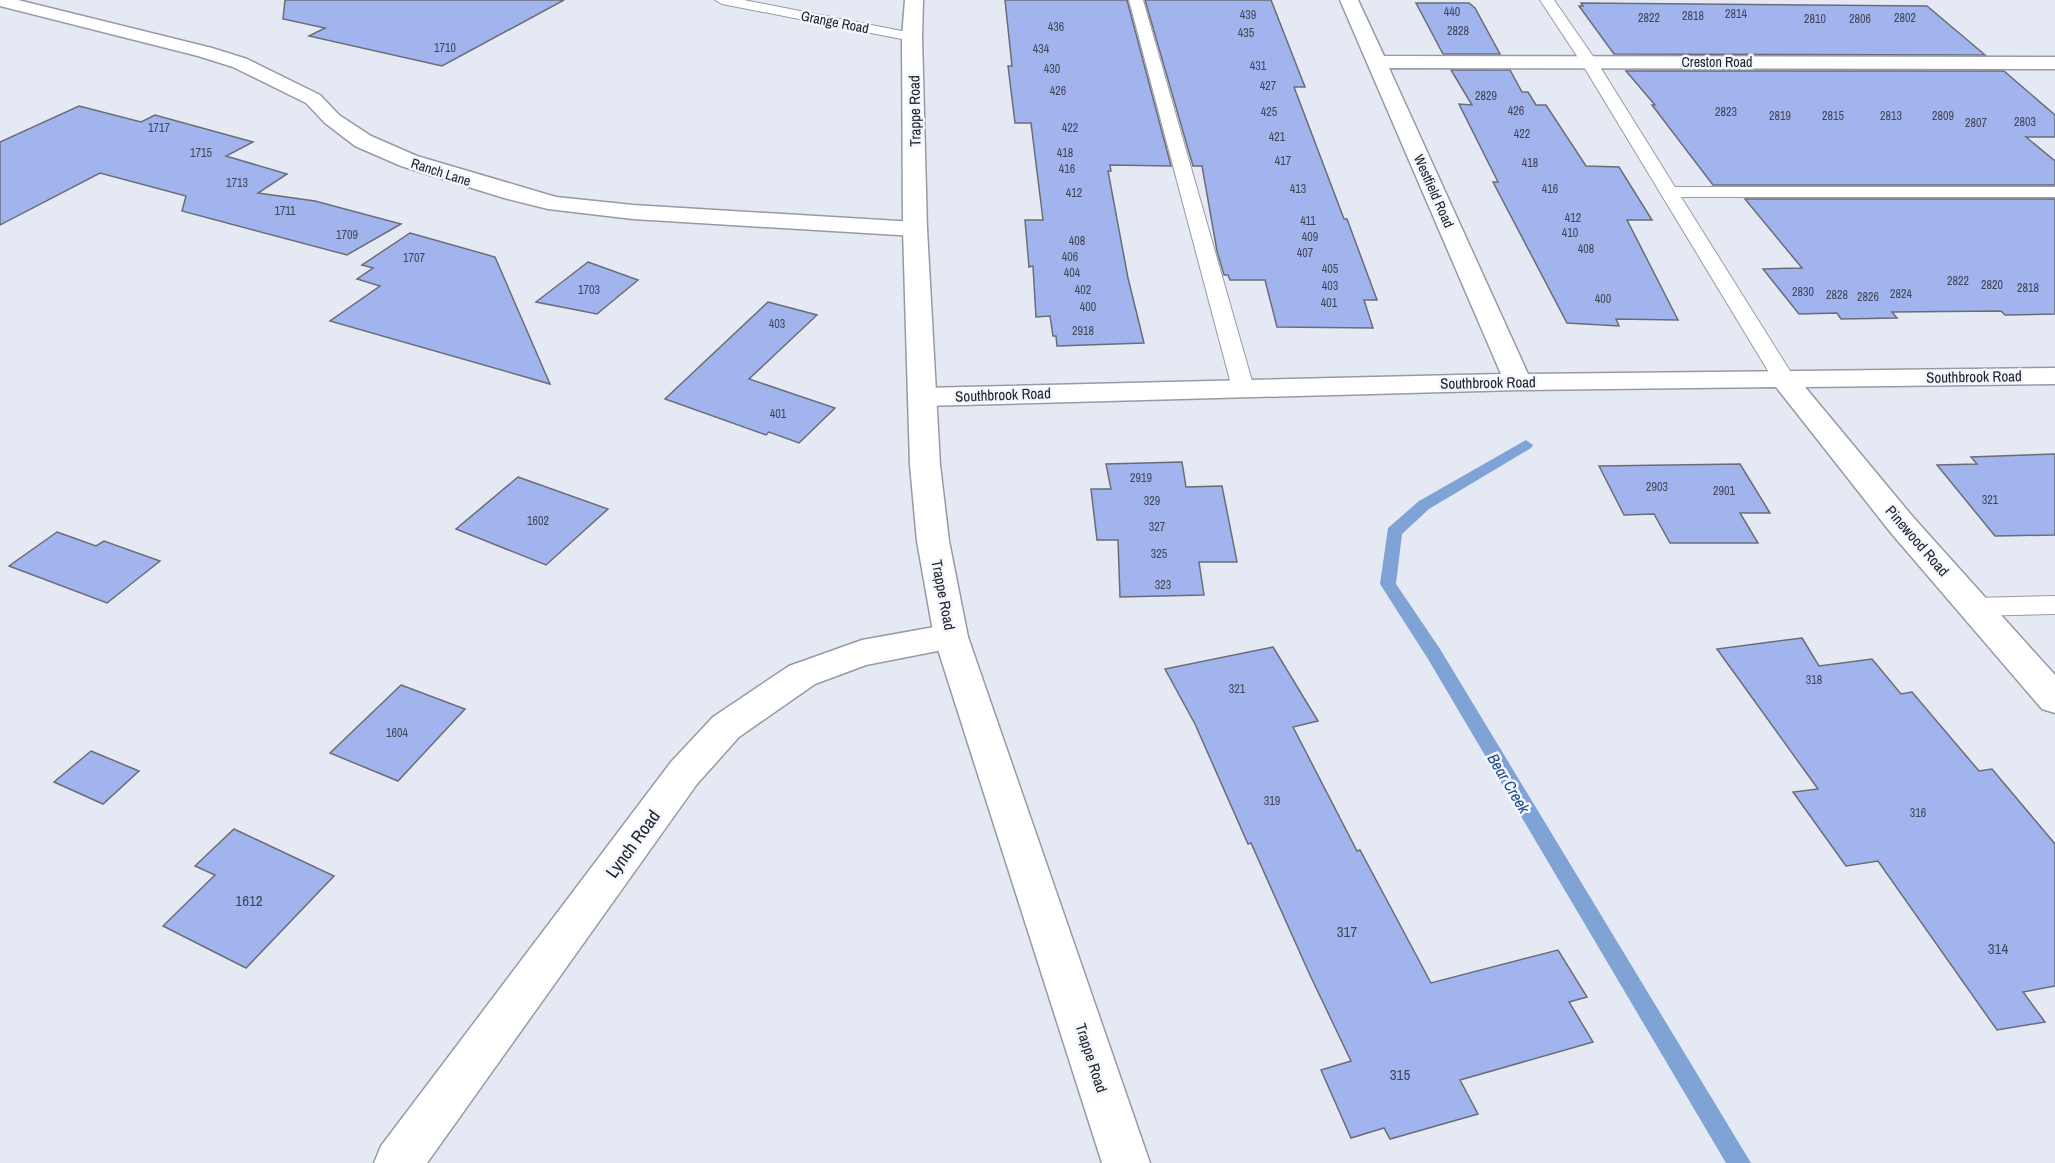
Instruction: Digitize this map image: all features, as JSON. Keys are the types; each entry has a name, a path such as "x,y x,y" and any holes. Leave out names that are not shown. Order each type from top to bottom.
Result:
{"street":[{"name":"Trappe Road","path":"914,0 912,37 915,229 925,465 933,541 951,637 1126,1163"},
{"name":"Westfield Road","path":"1349,0 1518,382"},
{"name":"Ranch Lane","path":"0,1 205,52 240,63 313,99 332,119 363,141 409,161 556,204 633,212 915,229"},
{"name":"Creston Road","path":"1378,62 2055,63"},
{"name":"Southbrook Road","path":"922,397 1518,382 2055,376"},
{"name":"Pinewood Road","path":"1784,380 1902,525 2055,699"},
{"name":"Lynch Road","path":"398,1163 684,773 726,727 802,675 862,653 951,637"}],"lane":[{"name":"Grange Road","path":"722,0 912,37"},
{"path":"1136,0 1243,388"},
{"path":"1547,0 1589,62 1784,380"},
{"path":"1669,192 2055,192"},
{"path":"1973,607 2055,605"}],"building":[{"path":"285,0 564,0 442,66 309,36 325,28 283,19"},
{"path":"1005,0 1127,0 1171,166 1110,165 1111,171 1108,171 1128,278 1144,343 1057,346 1050,316 1036,317 1033,266 1029,267 1025,220 1043,220 1031,123 1015,123 1008,66 1012,66"},
{"path":"1145,0 1271,0 1305,87 1294,87 1377,300 1364,300 1373,328 1277,327 1265,280 1230,280 1228,275 1224,275 1217,251 1202,166 1193,166"},
{"path":"1416,3 1469,3 1475,8 1500,54 1443,54"},
{"path":"1581,3 1927,6 1985,55 1614,54 1579,6 1583,6"},
{"path":"1451,70 1510,70 1522,92 1528,92 1536,105 1546,105 1586,166 1619,167 1652,220 1627,220 1678,320 1616,319 1619,326 1567,323 1493,182 1498,182 1459,104 1472,105"},
{"path":"1626,71 2004,71 2055,115 2055,137 2026,137 2055,161 2055,185 1713,185 1652,105 1655,105"},
{"path":"79,106 141,122 155,115 253,142 226,156 287,174 258,193 315,201 401,224 347,255 182,211 186,196 100,173 0,225 0,142"},
{"path":"1745,199 2055,199 2055,314 2005,315 2001,311 1892,312 1897,318 1841,319 1837,313 1799,314 1763,269 1802,268"},
{"path":"410,233 495,257 550,384 330,321 380,286 357,279 373,268 362,265"},
{"path":"588,262 638,280 597,314 536,302"},
{"path":"768,302 817,315 749,379 835,408 799,443 769,432 766,435 665,399"},
{"path":"2055,454 2055,535 1995,536 1937,465 1977,464 1971,457"},
{"path":"1182,462 1186,487 1222,486 1237,562 1199,562 1204,595 1120,597 1118,540 1097,540 1091,489 1111,489 1106,464"},
{"path":"1740,464 1770,513 1740,513 1758,543 1670,543 1654,514 1624,515 1599,466"},
{"path":"518,477 608,509 546,565 456,529"},
{"path":"57,532 96,546 104,541 160,561 107,603 9,566"},
{"path":"1802,638 1819,666 1872,659 1901,694 1912,692 1979,771 1992,769 2055,844 2055,986 2023,992 2045,1022 1997,1030 1878,861 1846,866 1793,792 1818,789 1717,649"},
{"path":"1273,647 1318,721 1293,727 1357,851 1360,850 1431,983 1558,950 1587,997 1569,1002 1593,1042 1460,1080 1478,1114 1390,1139 1384,1128 1351,1138 1321,1070 1351,1061 1251,843 1248,844 1195,724 1165,669"},
{"path":"401,685 465,709 398,781 330,753"},
{"path":"91,751 139,771 103,804 54,782"},
{"path":"234,829 334,876 246,968 163,926 215,875 195,866"}],"waterway":[{"name":"Bear Creek","path":"1526,445 1424,505 1394,532 1388,584 1434,654 1739,1163"}]}
